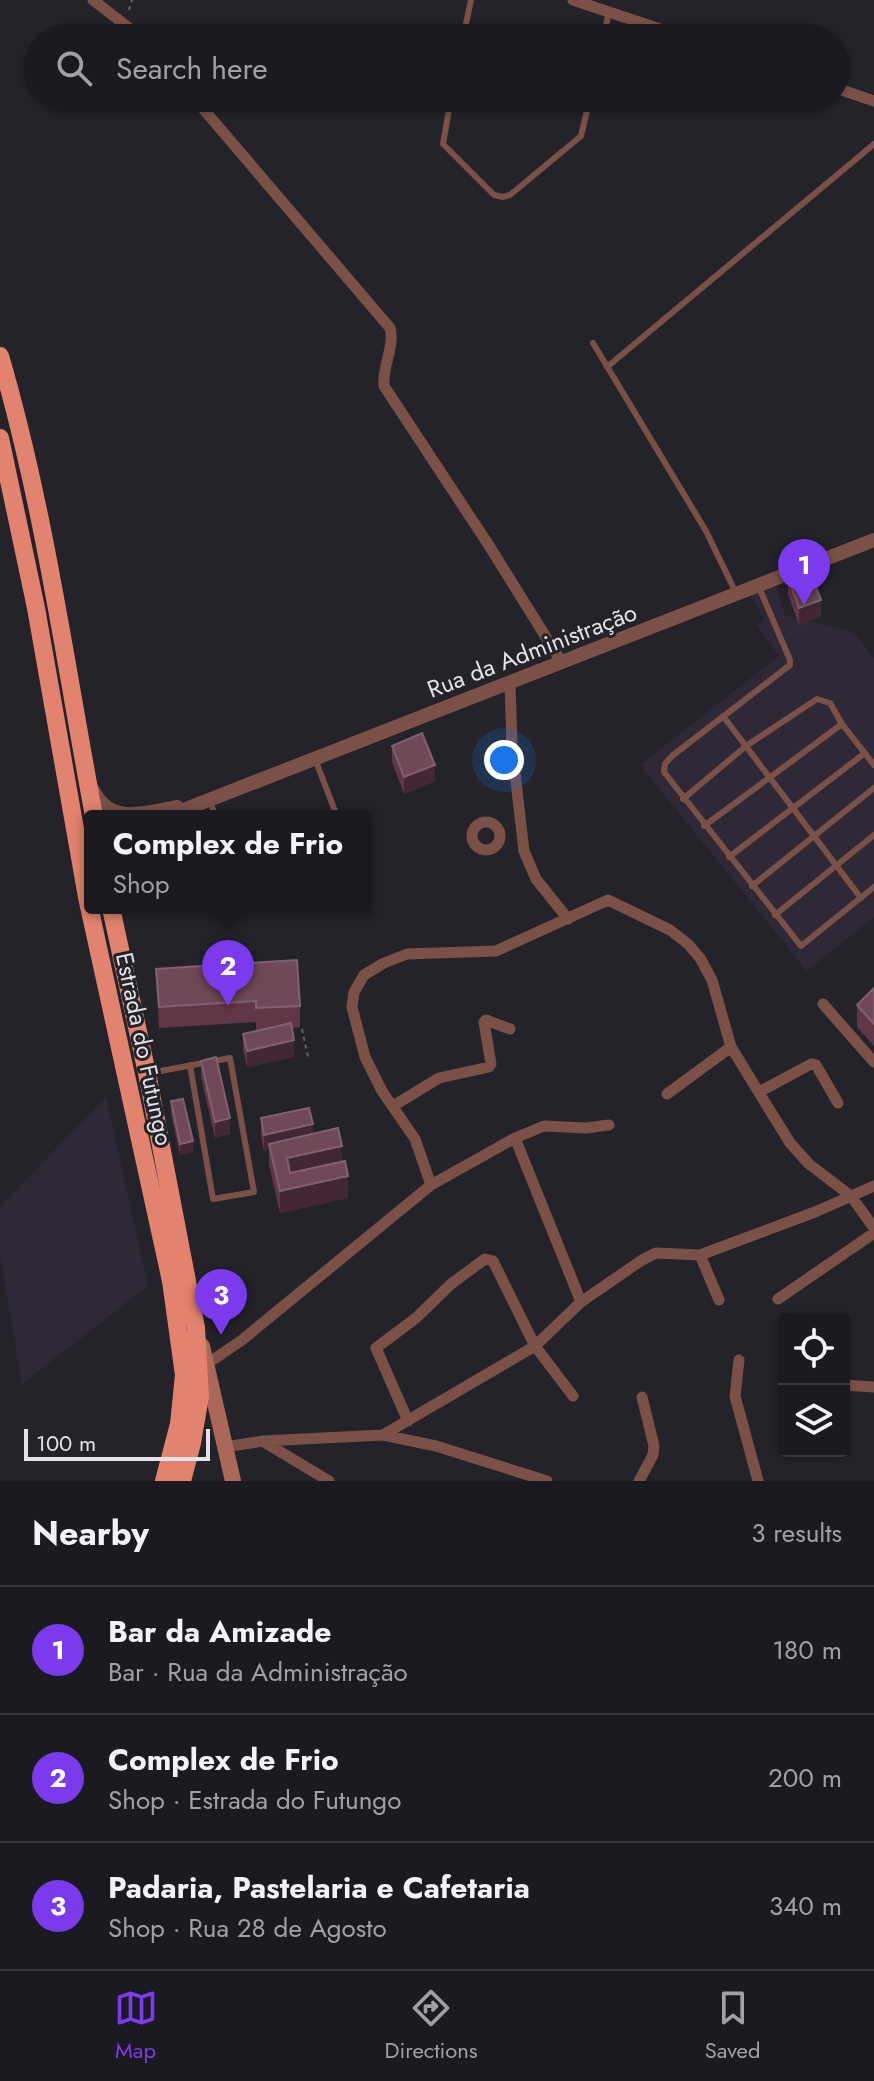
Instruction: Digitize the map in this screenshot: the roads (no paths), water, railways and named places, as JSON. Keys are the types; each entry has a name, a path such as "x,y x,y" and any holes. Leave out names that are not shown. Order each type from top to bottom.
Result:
{"highway":[{"path":"0,356 20,424 39,510 93,810"},
{"name":"Estrada do Futungo","path":"0,438 36,608 84,878"},
{"name":"Estrada do Futungo","path":"90,914 171,1281 184,1375 168,1481"},
{"name":"Estrada do Futungo","path":"112,914 147,1073 196,1328 200,1396 192,1443 168,1481"}],"main road":[{"path":"196,1328 233,1481"}],"street":[{"path":"93,0 124,24"},
{"path":"573,0 645,24"},
{"path":"850,93 874,101"},
{"path":"206,112 390,328 392,336 383,377 384,386 562,663"},
{"name":"Rua da Administração","path":"207,801 874,540"},
{"path":"510,683 512,747 524,851 536,879 568,919"},
{"path":"85,771 102,806 112,810"},
{"path":"160,810 207,801"},
{"path":"184,810 207,801"},
{"path":"500,833 521,830"},
{"path":"431,1185 415,1139 370,1070 352,1007 354,992 364,975 407,954 496,951 608,900 670,930 700,958 712,980 731,1047 759,1092 799,1154 851,1196 874,1230 778,1299"},
{"path":"823,1004 874,1062"},
{"path":"393,1106 439,1078 489,1067 486,1020 510,1029"},
{"path":"667,1094 731,1047"},
{"path":"759,1092 811,1064 816,1065 838,1103"},
{"path":"207,1364 242,1340 431,1185 515,1138 544,1126 586,1128 609,1125"},
{"path":"515,1138 581,1302"},
{"path":"383,1435 535,1346 581,1302 656,1253 700,1255 874,1186"},
{"path":"700,1255 719,1300"},
{"path":"408,1421 376,1348 485,1259 493,1261 535,1346 573,1396"},
{"path":"739,1360 735,1396 758,1481"},
{"path":"850,1385 874,1387"},
{"path":"639,1481 653,1455 654,1446 642,1397"},
{"path":"225,1447 263,1441 383,1435 436,1446 547,1481"},
{"path":"263,1441 329,1481"}],"lane":[{"path":"466,24 471,0"},
{"path":"606,24 609,12"},
{"path":"449,112 443,144 494,195 503,197 510,195 581,136 587,112"},
{"path":"607,367 874,144"},
{"path":"593,343 693,508 737,595"},
{"path":"758,585 790,665 665,764 664,772 798,944 805,946 874,887"},
{"path":"683,799 746,746 817,699 830,703 874,765"},
{"path":"723,716 861,898"},
{"path":"704,826 842,724"},
{"path":"729,857 865,753"},
{"path":"315,759 335,810"},
{"path":"752,886 874,788"},
{"path":"207,801 212,810"},
{"path":"775,915 874,835"},
{"path":"147,1073 190,1065 230,1058 254,1192 213,1199 190,1065"}],"place":[{"name":"Bar da Amizade","path":"804,605"},
{"name":"Complex de Frio","path":"228,1006"},
{"name":"Padaria, Pastelaria e Cafetaria","path":"221,1335"}]}
